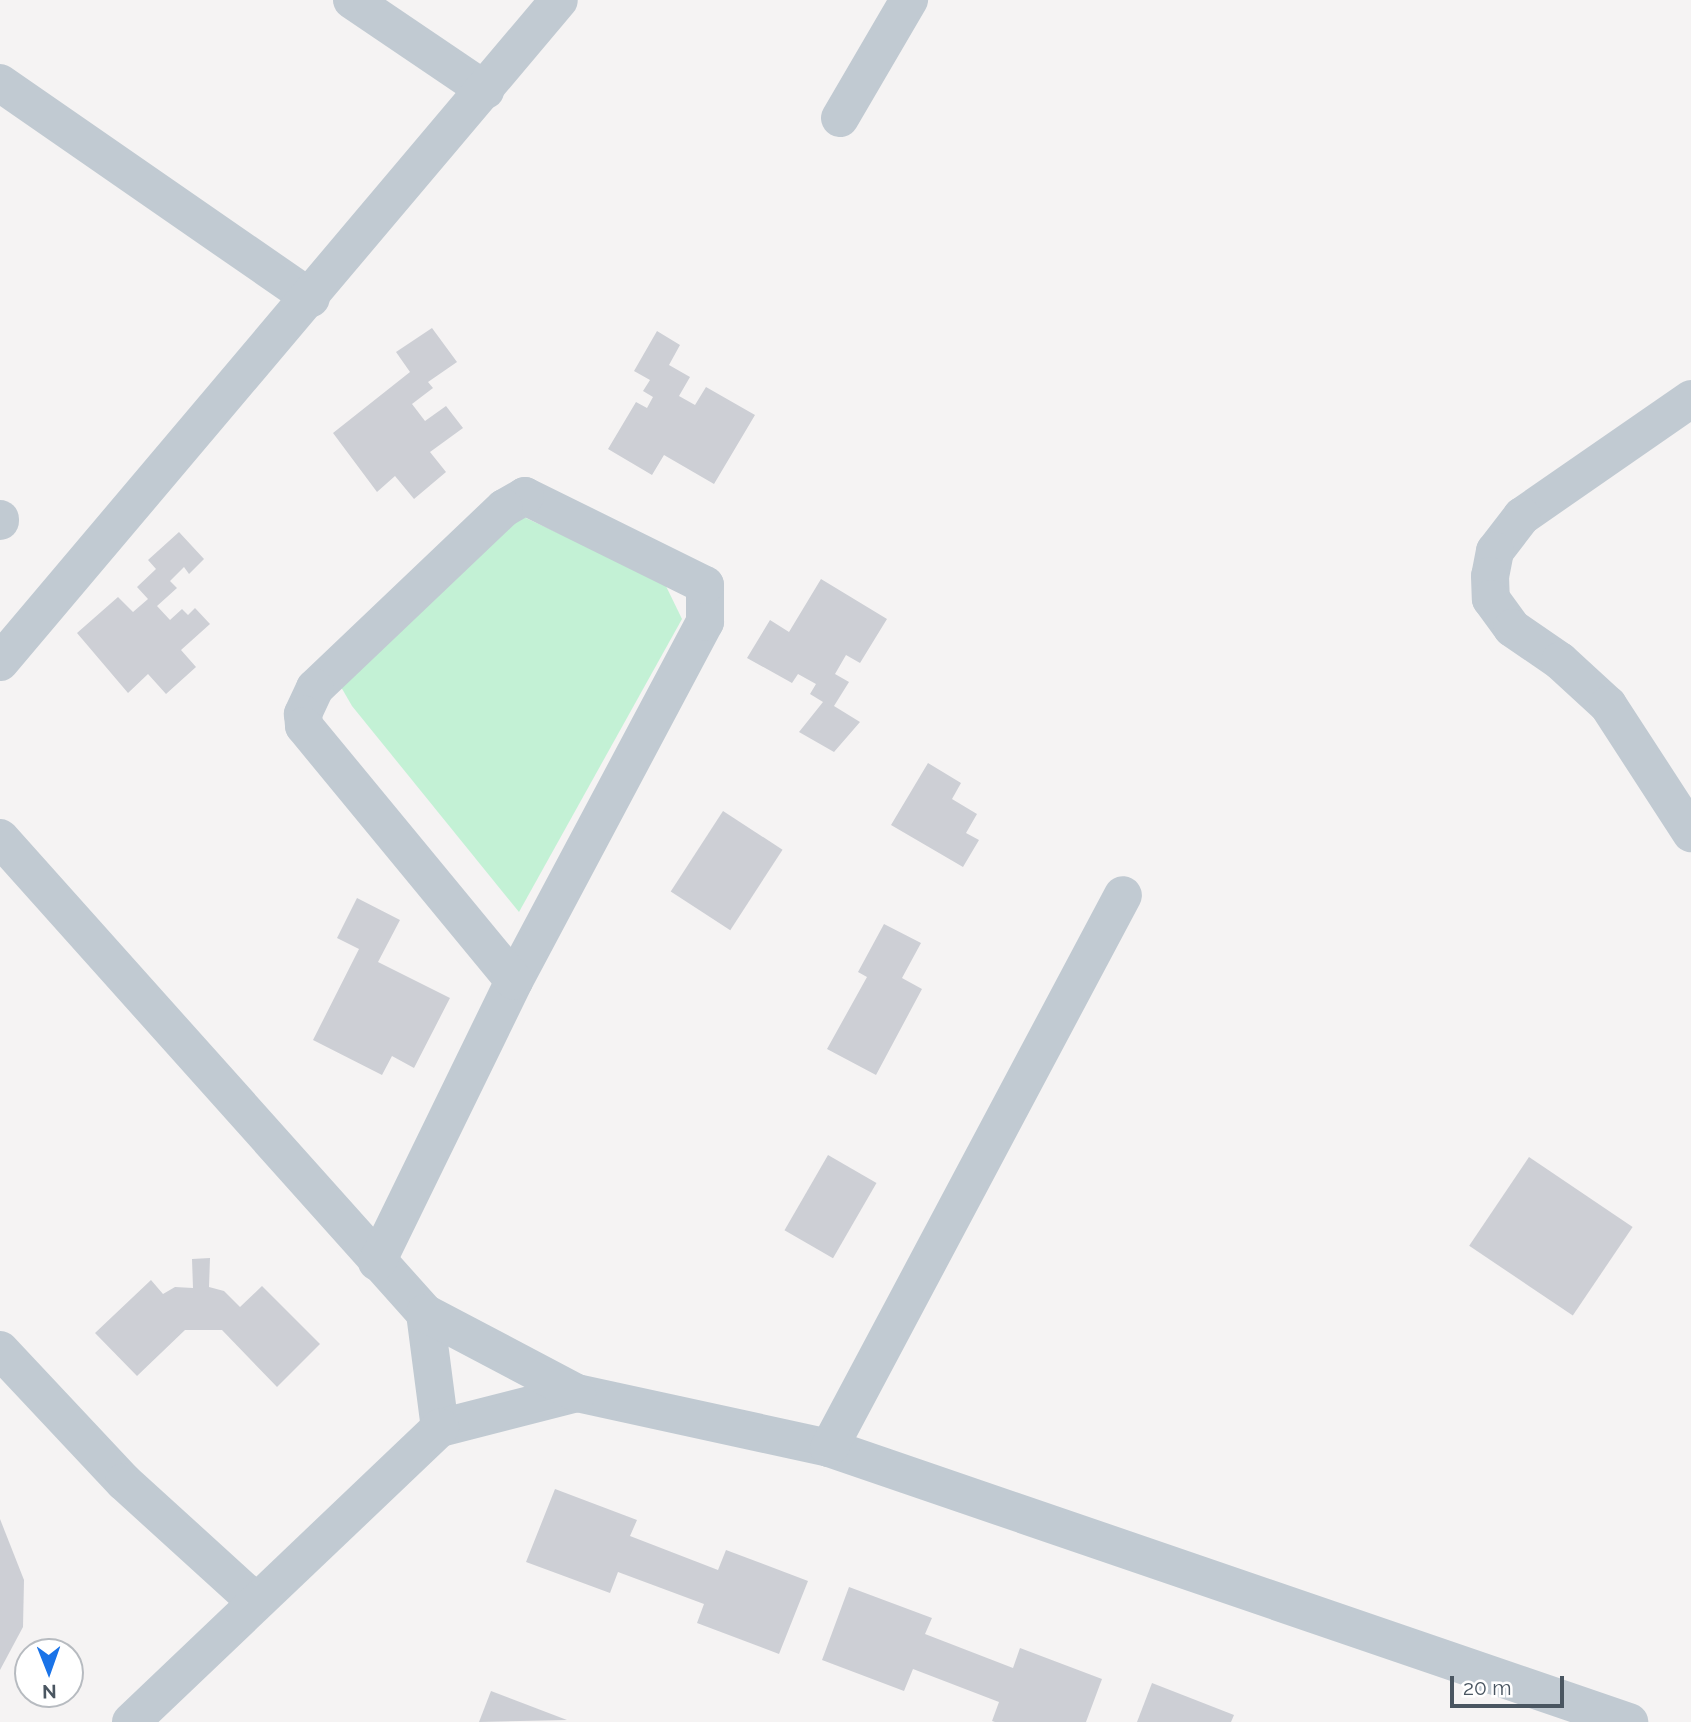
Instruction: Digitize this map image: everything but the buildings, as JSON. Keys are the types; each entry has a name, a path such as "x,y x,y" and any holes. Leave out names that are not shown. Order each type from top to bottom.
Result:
{"lane":[{"path":"352,0 485,90"},
{"path":"0,662 311,298 559,0"},
{"path":"839,118 909,0"},
{"path":"0,83 311,298"},
{"path":"1691,399 1522,516 1495,551 1490,576 1491,599 1512,628 1560,661 1608,705 1691,833"},
{"path":"377,1262 514,981 705,622 705,585 525,496 504,508 315,688 303,714 304,726 514,981"},
{"path":"0,838 425,1313 577,1393 829,1448 1629,1722"},
{"path":"829,1448 1123,895"},
{"path":"425,1313 439,1428"},
{"path":"0,1350 124,1482 256,1602"},
{"path":"131,1722 439,1428 577,1393"}],"green space":[{"path":"504,508 664,582 682,619 519,912 352,706 337,680"}]}
